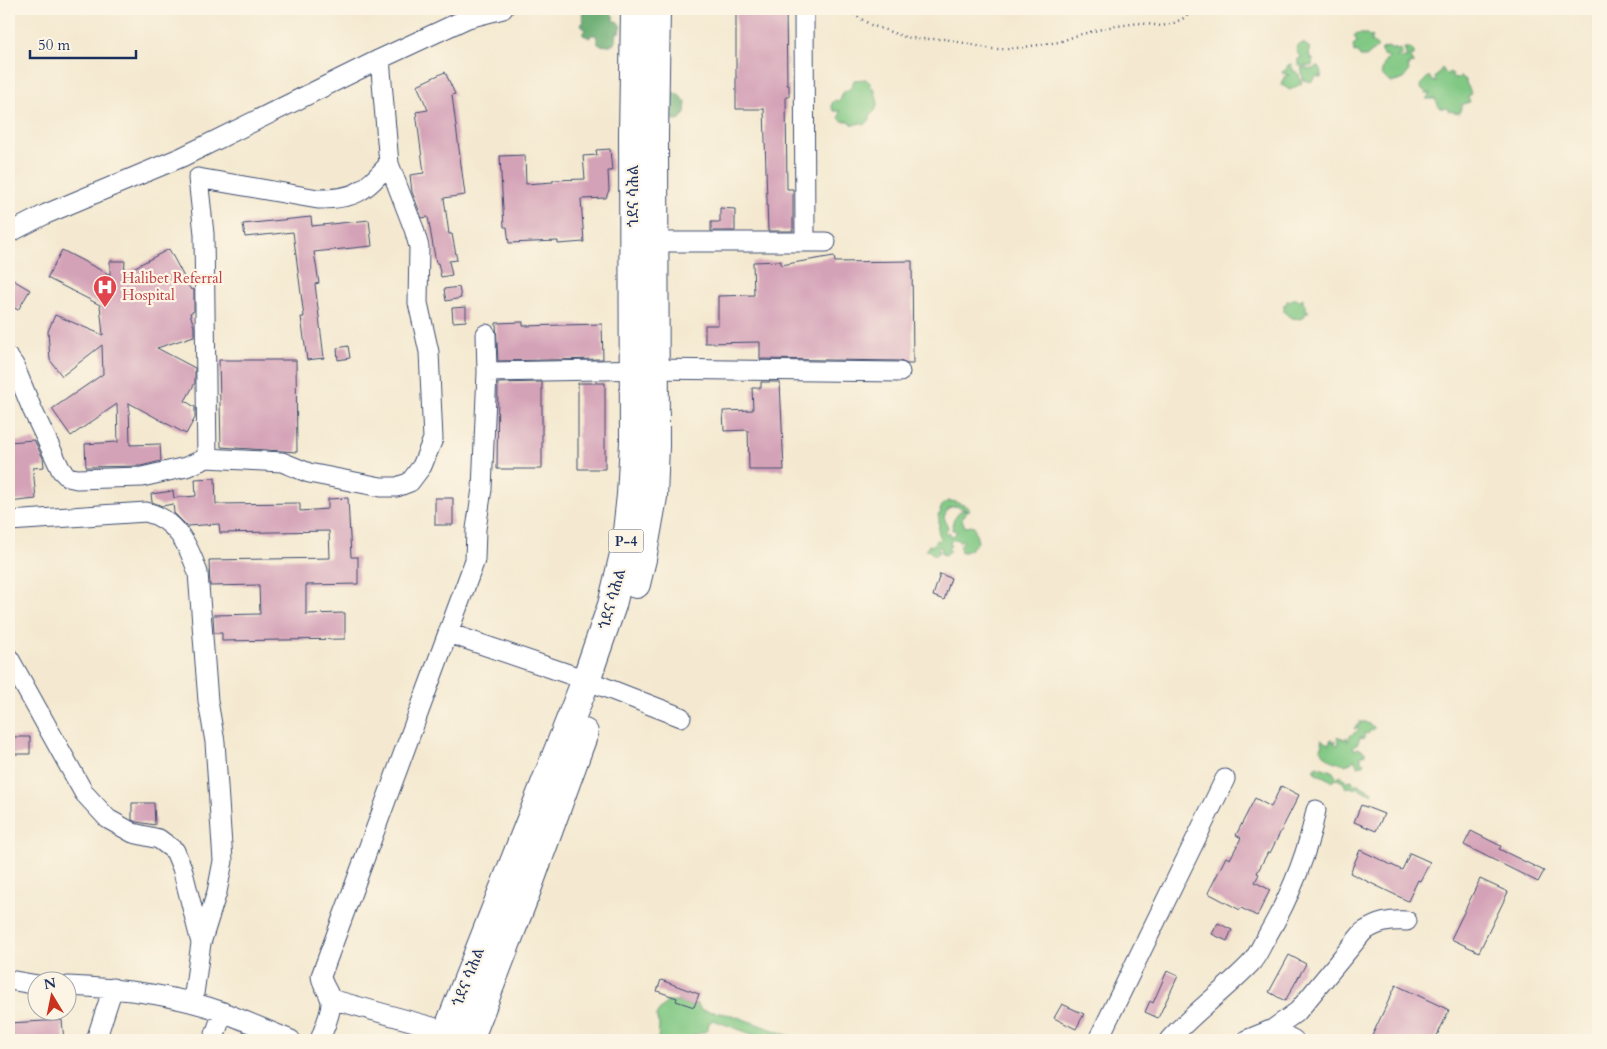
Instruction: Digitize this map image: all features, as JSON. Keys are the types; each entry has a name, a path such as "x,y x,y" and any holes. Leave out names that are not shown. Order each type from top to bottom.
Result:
{"highway":[{"name":"ጎደና ሳሕል","path":"453,1037 506,913 594,683 632,602 650,520 653,498 655,445 644,369 633,135 635,9"},
{"name":"ጎደና ሳሕል","path":"644,369 654,242 656,9"}],"street":[{"path":"9,233 46,214 182,157 380,59 468,18 503,9"},
{"path":"804,9 805,242"},
{"path":"9,358 14,365 32,409 61,470 68,477 77,479 142,477 186,467 207,458 282,462 309,473 381,487 397,487 410,482 422,466 433,439 428,352 418,303 419,247 389,164 380,59"},
{"path":"182,157 198,178 204,234 207,458"},
{"path":"198,178 318,199 338,199 355,194 369,185 389,164"},
{"path":"654,242 826,242"},
{"path":"320,1040 331,999 321,976 475,560 476,529 482,489 487,372 486,334"},
{"path":"487,372 644,369 900,372"},
{"path":"9,521 146,512 160,516 177,530 192,553 198,573 208,701 215,742 223,861 217,892 201,943 192,1002"},
{"path":"448,632 594,683 681,717"},
{"path":"9,658 84,793 108,819 133,833 159,839 175,851 182,868 201,943"},
{"path":"1098,1040 1225,779"},
{"path":"1169,1040 1184,1023 1252,962 1286,903 1311,839 1316,810"},
{"path":"1246,1040 1273,1029 1298,1010 1363,932 1375,924 1388,920 1407,921"},
{"path":"9,980 28,983"},
{"path":"78,986 113,988 192,1002 223,1012 291,1040"},
{"path":"96,1040 113,988"},
{"path":"331,999 453,1037"},
{"path":"213,1040 223,1012"},
{"path":"1273,1029 1294,1040"}],"path":[{"path":"845,9 872,25 904,37 960,41 992,49 1010,49 1059,42 1110,27 1139,23 1162,26 1179,20 1195,9"}],"green space":[{"path":"587,9 607,9 615,18 613,20 618,22 622,28 619,29 620,32 617,32 616,42 602,46 598,44 596,35 590,35 590,38 583,35 585,30 581,24 584,22 582,14"},
{"path":"1367,34 1369,37 1373,36 1371,41 1378,47 1366,57 1360,57 1357,51 1354,52 1353,45 1357,42 1354,36"},
{"path":"1303,43 1310,48 1310,58 1313,59 1312,66 1304,66 1304,68 1314,69 1316,66 1320,68 1322,73 1321,78 1317,76 1311,82 1303,80 1301,65 1298,65 1298,59 1302,57 1298,54 1296,47"},
{"path":"1388,47 1393,50 1395,48 1397,50 1401,49 1402,55 1399,55 1397,58 1407,58 1404,48 1410,48 1414,52 1414,55 1410,56 1414,63 1409,64 1409,70 1404,79 1389,82 1381,74 1385,61 1389,58 1381,52 1382,49"},
{"path":"1291,64 1294,72 1297,71 1302,83 1290,90 1282,85 1284,77 1289,75 1282,73"},
{"path":"1442,68 1447,75 1449,72 1453,74 1451,77 1458,78 1460,76 1465,79 1470,90 1471,94 1468,97 1470,102 1463,104 1459,113 1448,111 1448,108 1440,108 1435,99 1426,99 1431,93 1426,93 1421,89 1420,85 1429,76 1432,81 1436,82 1435,78"},
{"path":"866,79 870,83 871,88 874,88 878,103 875,111 870,115 870,120 864,125 860,123 853,125 849,121 842,121 839,118 840,111 834,111 832,103 835,100 841,99 842,93 851,88 854,80"},
{"path":"669,87 672,92 678,94 686,102 685,114 679,120 671,118 671,109 665,111 667,88"},
{"path":"1295,297 1298,301 1303,298 1303,302 1307,306 1305,309 1308,310 1308,313 1304,314 1305,316 1302,319 1291,318 1284,312 1284,304 1286,305 1287,301"},
{"path":"949,501 966,506 970,510 965,510 966,513 962,519 965,527 974,526 978,542 968,550 961,552 960,546 964,541 959,542 954,539 950,542 951,546 948,548 950,551 946,555 941,554 941,546 938,548 940,552 935,556 926,550 929,545 933,546 936,540 939,541 940,539 938,515 941,513 940,510 943,504","holes":["956,506 965,510 960,511 953,521 952,530 956,530 956,533 953,536 949,532 946,534 945,532 948,528 944,517 948,508"]},
{"path":"1359,722 1365,722 1374,727 1368,734 1364,733 1364,738 1360,737 1358,743 1353,746 1355,750 1358,748 1365,752 1365,755 1361,755 1361,763 1365,762 1364,765 1357,766 1354,759 1351,763 1345,765 1336,762 1320,749 1323,744 1321,739 1329,744 1331,739 1338,745 1337,737 1343,738 1343,740 1347,737 1348,741 1350,736 1359,730 1358,728 1354,729 1357,725 1360,725"},
{"path":"1316,766 1332,771 1337,778 1341,775 1347,781 1352,780 1353,784 1358,784 1372,792 1372,794 1362,791 1357,787 1355,789 1351,787 1346,788 1343,782 1337,779 1332,781 1316,773 1314,769"},
{"path":"668,1001 676,1001 694,1007 696,1003 701,1010 732,1015 801,1040 768,1040 713,1020 709,1023 707,1031 692,1036 691,1040 658,1040 659,1025 656,1016"}],"building":[{"path":"736,9 786,9 787,85 789,85 789,97 786,97 787,189 793,189 793,231 768,231 764,109 736,109"},
{"path":"445,72 455,94 452,95 465,195 444,198 449,234 452,234 457,260 449,261 452,275 441,277 438,263 436,263 428,217 422,218 412,192 410,175 424,173 416,112 428,110 417,85"},
{"path":"610,149 612,171 608,171 609,190 606,198 581,199 584,242 558,244 558,241 509,243 507,227 504,227 500,156 525,155 526,184 553,182 553,180 585,179 583,156 597,155 596,150"},
{"path":"720,208 735,209 735,231 711,231 711,222 720,222"},
{"path":"311,217 312,226 369,220 372,246 314,252 319,283 315,284 324,358 307,360 301,317 304,317 293,232 245,237 243,224"},
{"name":"Halibet Referral Hospital","path":"169,249 191,290 193,289 194,291 194,311 190,313 194,327 194,336 157,348 195,368 195,383 185,401 195,407 195,418 186,434 129,403 130,445 160,444 161,461 141,466 86,467 85,444 118,442 117,404 71,436 52,409 103,374 102,345 62,376 50,360 48,331 55,315 103,335 100,305 47,278 62,250 110,275 110,261 125,261 124,273"},
{"path":"834,256 835,262 912,261 913,364 900,361 760,359 760,342 705,343 705,325 718,325 718,296 754,295 753,262 781,261 781,265"},
{"path":"13,280 30,290 18,310 9,305 9,287"},
{"path":"459,287 461,298 446,301 444,289"},
{"path":"466,307 466,321 453,322 452,308"},
{"path":"523,322 523,326 602,324 603,359 498,361 496,323"},
{"path":"348,346 350,358 338,360 337,348"},
{"path":"219,360 296,360 297,452 221,447"},
{"path":"542,382 542,469 497,469 498,383"},
{"path":"761,382 780,382 784,470 749,470 748,430 724,431 723,411 753,410 752,388 761,388"},
{"path":"578,383 605,383 605,469 578,469"},
{"path":"34,440 43,458 44,467 33,468 36,499 9,502 9,442"},
{"path":"215,478 216,504 300,503 300,511 328,509 328,499 348,498 351,557 358,557 358,584 306,585 306,614 345,613 345,639 222,641 222,633 214,633 213,615 260,614 259,585 210,586 209,560 330,558 329,531 220,533 219,524 187,526 174,513 173,504 162,506 152,502 151,494 173,491 174,498 196,496 195,479"},
{"path":"435,498 453,498 453,525 435,525"},
{"path":"940,574 951,578 944,600 933,596"},
{"path":"9,737 30,737 30,754 9,754"},
{"path":"1281,786 1299,795 1270,853 1268,852 1257,873 1259,874 1255,882 1270,890 1257,916 1241,908 1240,910 1208,893 1226,857 1230,859 1241,838 1236,835 1255,798 1271,807"},
{"path":"132,803 154,803 155,825 132,820"},
{"path":"1361,805 1384,814 1376,831 1354,822"},
{"path":"1471,831 1501,846 1499,849 1544,871 1538,882 1464,845"},
{"path":"1360,850 1402,870 1410,853 1430,862 1420,881 1418,880 1408,901 1350,873"},
{"path":"1480,879 1508,892 1479,952 1451,939"},
{"path":"1218,923 1232,930 1227,941 1212,934"},
{"path":"1289,955 1306,964 1285,1001 1269,992"},
{"path":"1167,971 1178,976 1158,1018 1145,1012 1150,1001 1153,1003"},
{"path":"661,980 699,994 694,1007 676,1001 677,998 657,991"},
{"path":"1396,985 1449,1010 1435,1040 1370,1040"},
{"path":"1062,1004 1084,1014 1076,1029 1054,1018"},
{"path":"62,1022 64,1040 9,1040 9,1023"}],"place":[{"name":"Halibet Referral Hospital","path":"105,308"}]}
